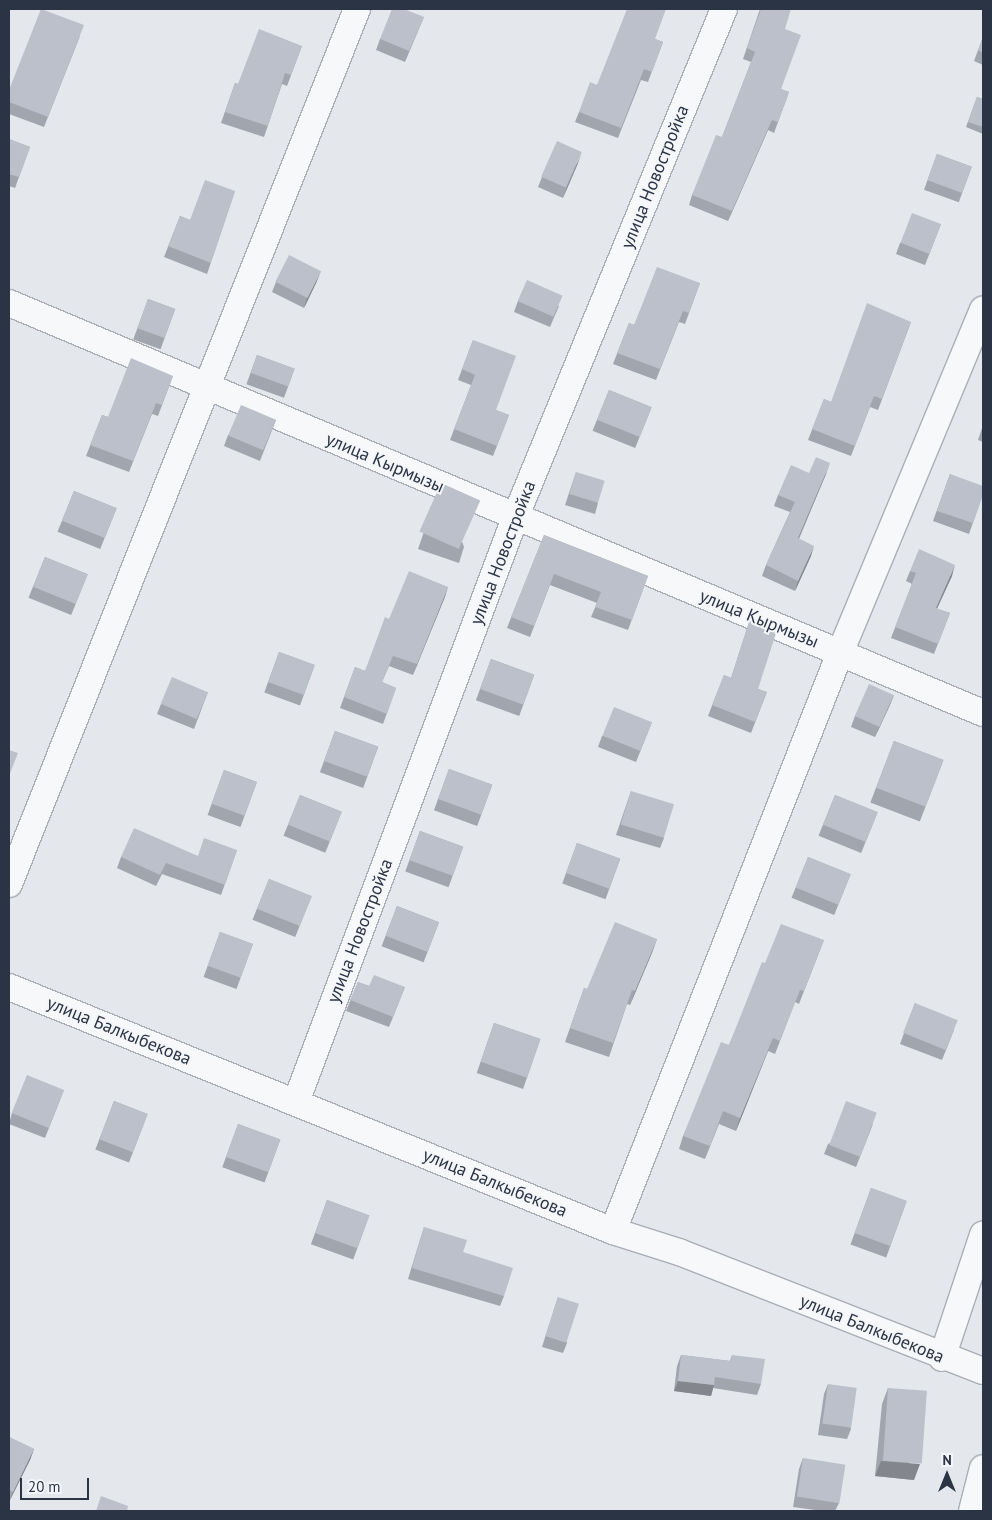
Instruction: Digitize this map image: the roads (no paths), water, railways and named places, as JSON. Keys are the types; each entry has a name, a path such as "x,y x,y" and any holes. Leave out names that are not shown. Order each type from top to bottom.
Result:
{"street":[{"path":"9,884 357,9"},
{"name":"улица Новостройка","path":"296,1102 515,518 724,9"},
{"name":"улица Кырмызы","path":"9,304 983,713"},
{"path":"613,1231 840,653 983,310"},
{"name":"улица Балкыбекова","path":"9,987 613,1231 678,1252 942,1358 983,1371"},
{"path":"942,1358 983,1235"},
{"path":"972,1511 983,1468"}]}
